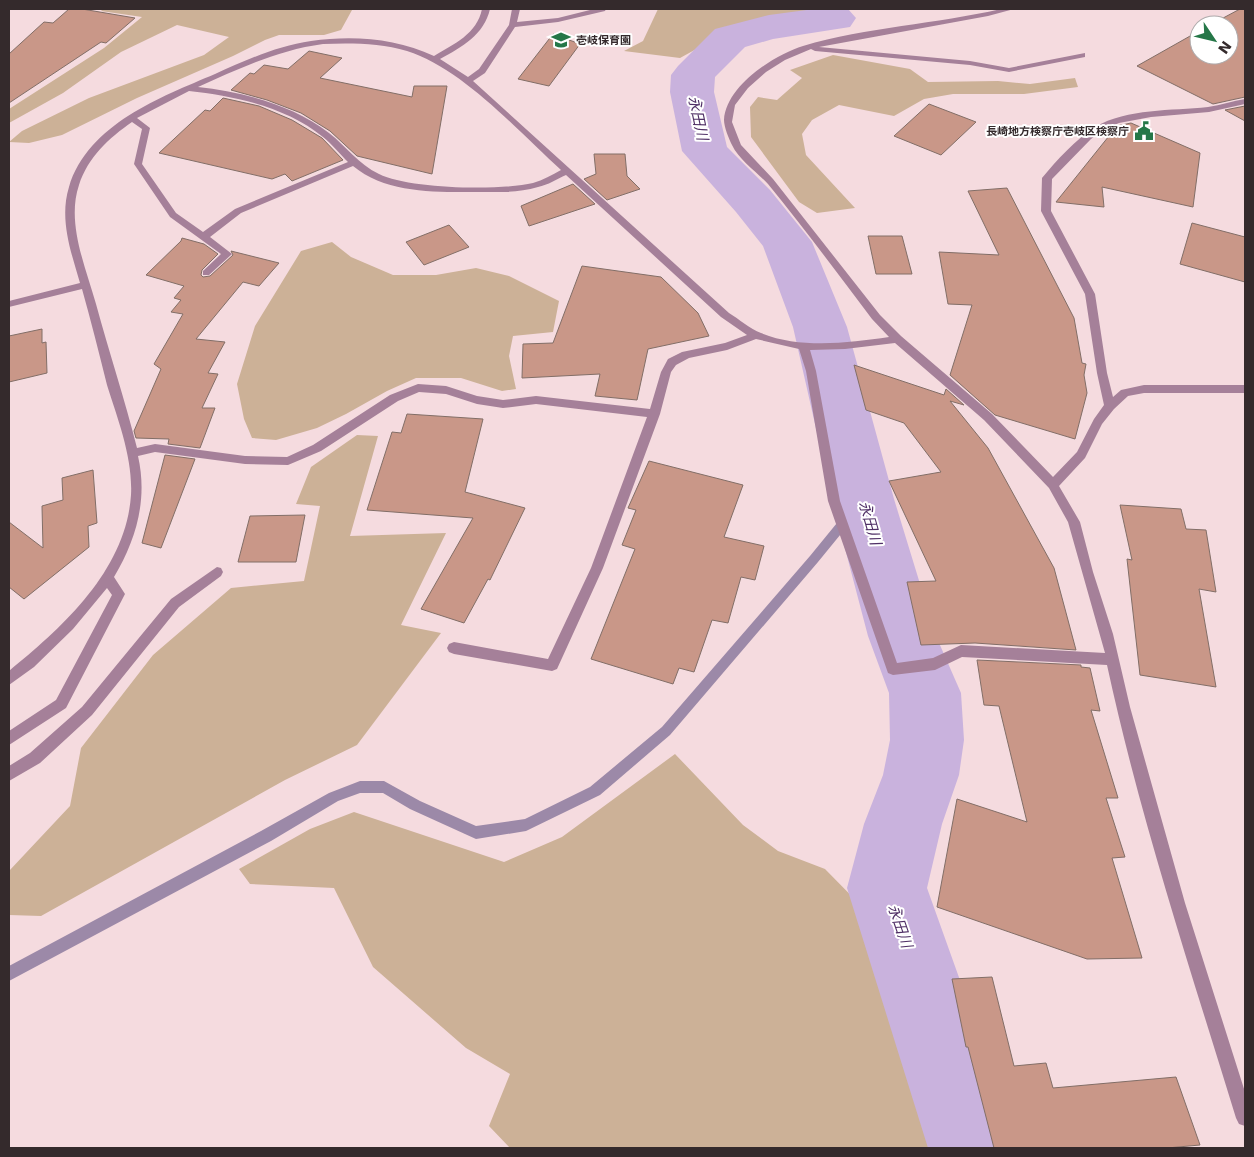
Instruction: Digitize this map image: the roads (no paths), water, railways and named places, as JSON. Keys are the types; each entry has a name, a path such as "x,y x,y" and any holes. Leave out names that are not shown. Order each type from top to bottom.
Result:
{"street":[{"path":"435,59 472,34 482,24 486,9"},
{"path":"468,81 482,71 513,25 516,9"},
{"path":"513,25 558,20 602,9"},
{"path":"1010,9 848,38 805,48 769,66 745,86 731,105 728,122 737,146 770,180 876,316 897,340 988,417 1052,485 1074,522 1177,903 1245,1118"},
{"path":"9,679 36,658 73,621 107,578 127,544 136,509 132,453 70,220 71,198 75,182 85,163 100,144 132,118 152,105 273,53 314,42 357,42 408,49 435,59 468,81 725,315 757,335 807,346 848,346 897,340"},
{"path":"805,48 970,63 1009,70 1082,55"},
{"path":"187,89 224,93 282,111 321,132 362,169 380,178 431,190 506,190 533,186 567,172"},
{"path":"1110,406 1102,373 1090,294 1046,211 1048,178 1098,128 1126,117 1194,112 1245,101"},
{"path":"132,118 146,128 138,164 173,215 226,254 206,273"},
{"path":"204,237 238,211 355,162"},
{"path":"9,304 86,285"},
{"path":"454,648 552,665 597,568 654,414 666,372 672,362 686,355 727,346 757,335"},
{"path":"807,346 834,501 893,668 935,664 961,651 1112,658"},
{"path":"132,453 155,448 245,460 288,461 317,448 394,398 418,388 446,390 477,400 503,404 536,400 654,414"},
{"path":"1052,485 1081,455 1098,422 1110,406 1125,393 1144,389 1245,389"},
{"path":"9,774 35,758 87,712 175,603 217,572"},
{"path":"9,739 61,704 119,594 107,578"}],"waterway":[{"name":"永田川","path":"836,18 769,27 730,38 693,75 692,92 705,151 753,201 787,242 820,327 863,499 902,636 925,693 927,740 921,775 903,824 887,888 974,1148"},
{"path":"9,974 266,836 334,797 360,787 384,787 415,805 476,833 526,825 595,791 666,731 863,499"}],"place":[{"name":"壱岐保育園","path":"561,40"},
{"name":"長崎地方検察庁壱岐区検察庁","path":"1144,131"}]}
